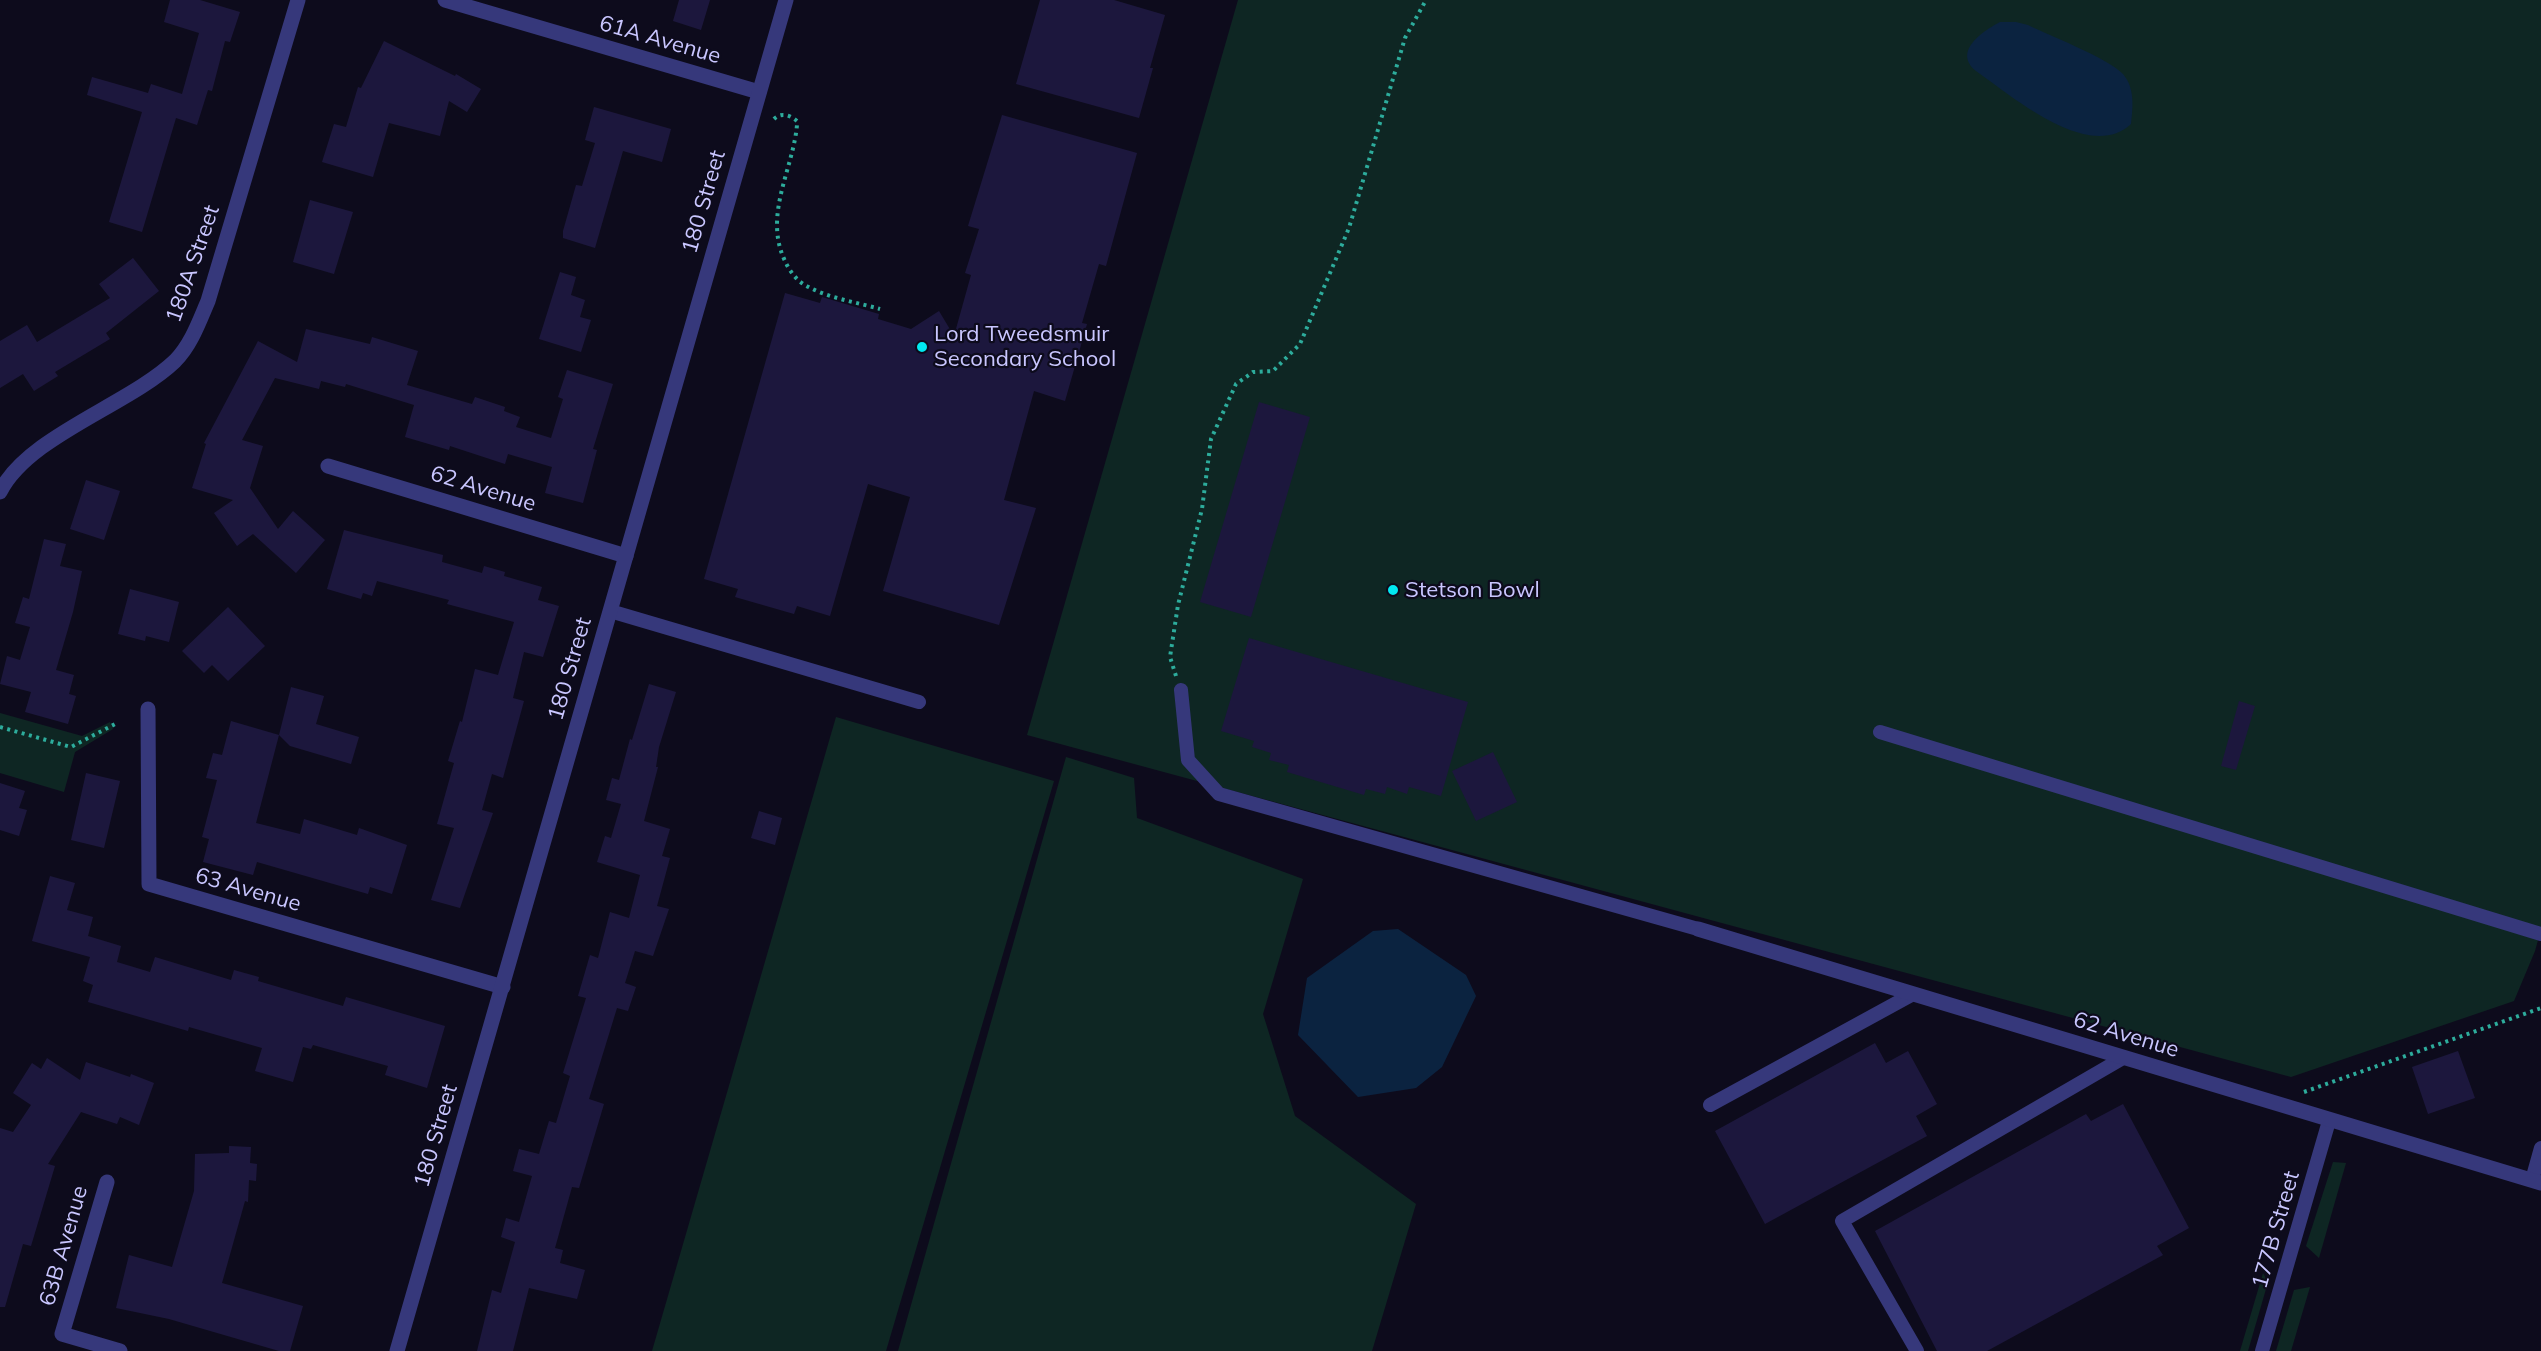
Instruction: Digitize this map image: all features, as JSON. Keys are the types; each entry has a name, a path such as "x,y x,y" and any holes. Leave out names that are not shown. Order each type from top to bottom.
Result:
{"street":[{"name":"180A Street","path":"0,492 27,459 56,438 154,378 176,360 192,337 211,292 297,0"},
{"name":"61A Avenue","path":"446,0 759,92"},
{"name":"180 Street","path":"397,1351 786,0"},
{"name":"62 Avenue","path":"328,466 626,556"},
{"name":"63 Avenue","path":"148,709 148,884 503,987"},
{"name":"62 Avenue","path":"1698,929 2536,1182"},
{"name":"63B Avenue","path":"107,1182 62,1334 120,1351"}],"lane":[{"path":"610,611 919,702"},
{"path":"1181,690 1188,760 1219,794 1698,929"},
{"path":"1880,732 2541,934"},
{"path":"1710,1105 1913,994"},
{"path":"1917,1351 1842,1221 2123,1058"},
{"name":"177B Street","path":"2262,1351 2329,1121"},
{"path":"2536,1182 2541,1148"}],"path":[{"path":"1181,690 1170,657 1178,605 1202,509 1211,439 1236,384 1253,372 1273,371 1300,344 1348,228 1406,38 1426,0"},
{"path":"774,119 787,115 797,121 798,125 779,198 777,215 779,246 788,268 803,284 814,289 880,309"},
{"path":"0,727 71,747 117,723"},
{"path":"2272,1104 2541,1008"}],"green space":[{"path":"1238,0 2541,0 2541,929 2535,951 2514,1001 2291,1077 1027,735"},
{"path":"0,713 82,736 110,722 113,729 75,752 64,792 0,773"},
{"path":"836,717 1054,781 886,1351 652,1351"},
{"path":"1066,757 1134,778 1137,818 1303,879 1263,1014 1295,1116 1416,1204 1372,1351 898,1351"},
{"path":"2333,1162 2346,1163 2319,1258 2306,1246"},
{"path":"2263,1273 2268,1282 2248,1351 2240,1351"},
{"path":"2310,1287 2291,1351 2276,1351 2294,1290"}],"water":[{"path":"2000,22 2028,25 2092,54 2116,68 2130,85 2133,104 2131,124 2114,134 2094,136 2073,131 2051,122 1976,71 1967,57 1968,50 1978,37"},
{"path":"1398,929 1466,975 1476,996 1442,1067 1416,1088 1358,1097 1298,1035 1307,978 1373,931"}],"building":[{"path":"170,0 200,0 240,12 230,42 225,41 212,91 208,90 197,125 176,118 142,232 109,222 142,112 87,95 92,77 148,93 151,84 182,94 199,33 164,22"},
{"path":"679,0 710,0 701,30 673,21"},
{"path":"1040,0 1114,0 1165,15 1139,118 1016,84"},
{"path":"384,41 455,76 456,74 481,89 467,112 449,101 440,136 389,123 373,177 322,162 334,124 346,127 358,87 361,88"},
{"path":"594,107 671,129 662,162 623,151 595,248 563,238 576,185 582,186 595,143 585,140"},
{"path":"1002,115 1137,153 1106,266 1099,264 1082,323 1087,324 1065,401 1034,391 1004,500 1036,508 999,625 883,591 910,497 868,484 830,616 797,606 794,614 735,597 738,589 704,579 785,293 820,303 822,297 879,314 878,319 911,329 939,311 954,336 971,275 965,273 979,229 968,226"},
{"path":"310,200 353,212 334,274 293,262"},
{"path":"133,258 159,291 106,333 110,339 55,372 58,376 34,391 23,374 0,388 0,341 27,325 37,342 110,298 99,284"},
{"path":"560,272 576,277 571,295 585,300 580,317 591,320 581,352 539,339"},
{"path":"306,329 370,344 372,337 418,351 407,385 472,404 475,397 505,407 504,411 520,417 516,427 551,438 563,399 558,397 567,370 613,384 593,449 597,450 583,503 545,493 552,467 508,454 505,464 450,446 449,450 405,437 414,405 346,384 345,387 321,381 319,389 275,378 242,440 263,446 250,488 278,529 293,511 325,540 296,573 253,534 237,546 214,513 233,500 192,488 206,444 204,443 258,341 297,362"},
{"path":"1259,402 1310,417 1251,617 1200,602"},
{"path":"86,480 120,491 104,540 70,529"},
{"path":"344,530 443,555 442,562 482,573 484,566 505,572 504,576 542,587 538,600 559,606 543,657 524,652 513,698 524,701 503,778 492,774 482,810 493,813 460,908 431,900 454,828 437,824 454,763 448,761 460,721 462,722 475,669 498,675 514,622 447,604 449,600 377,581 372,596 363,593 361,599 327,589"},
{"path":"44,539 66,544 60,566 82,571 56,670 74,675 69,694 76,696 68,724 25,712 31,692 0,684 7,656 20,660 30,627 15,623 23,597 29,599"},
{"path":"130,589 179,602 169,642 146,636 145,641 118,634"},
{"path":"228,607 265,646 228,681 212,665 204,673 182,651"},
{"path":"1249,638 1468,702 1441,796 1409,787 1407,794 1387,787 1385,794 1366,789 1364,795 1287,772 1289,765 1269,760 1271,753 1252,747 1254,741 1221,731"},
{"path":"649,684 676,692 659,747 656,767 658,767 644,821 670,829 662,856 670,858 657,906 669,909 653,956 635,951 625,983 636,987 628,1011 617,1008 589,1099 604,1104 579,1188 572,1187 555,1248 563,1250 560,1263 585,1270 577,1299 529,1288 513,1351 477,1351 492,1290 501,1293 515,1242 501,1237 506,1218 519,1222 532,1176 513,1171 519,1149 539,1154 549,1121 556,1123 570,1076 563,1073 586,998 578,996 590,955 598,958 610,912 629,918 640,875 597,862 605,836 611,838 621,804 606,800 612,778 619,780"},
{"path":"291,687 324,696 316,724 359,737 351,764 290,746 279,735"},
{"path":"2239,701 2255,706 2236,770 2221,766"},
{"path":"231,721 279,735 256,823 300,834 304,819 357,835 359,828 407,845 392,894 370,887 368,894 257,862 253,875 203,862 209,839 202,837 217,780 206,778 213,753 222,755"},
{"path":"1493,752 1517,802 1476,821 1452,771"},
{"path":"86,773 120,781 104,848 71,840"},
{"path":"0,783 25,791 19,808 27,810 19,836 0,830"},
{"path":"759,811 782,818 775,845 751,838"},
{"path":"50,876 75,883 67,910 93,917 88,936 121,946 117,962 150,972 155,957 231,980 234,970 259,977 258,981 343,1006 346,997 445,1026 427,1088 385,1075 388,1066 313,1045 311,1049 303,1047 293,1082 255,1071 262,1048 189,1027 188,1031 88,1002 93,985 83,981 90,957 32,941"},
{"path":"1875,1043 1886,1063 1908,1051 1937,1104 1916,1116 1927,1136 1765,1224 1715,1131"},
{"path":"2458,1051 2475,1098 2428,1114 2412,1067"},
{"path":"47,1058 80,1080 86,1062 130,1077 131,1074 154,1083 139,1125 120,1117 117,1124 81,1112 48,1164 55,1166 31,1246 23,1244 5,1307 0,1307 0,1128 13,1132 31,1105 13,1093 32,1063 41,1069"},
{"path":"2123,1104 2189,1228 2157,1246 2163,1255 1987,1351 1937,1351 1875,1231 2086,1114 2091,1121"},
{"path":"229,1146 251,1147 250,1163 257,1164 256,1181 249,1180 248,1202 245,1201 222,1283 303,1306 290,1351 279,1351 169,1319 116,1308 129,1255 172,1267 194,1191 195,1154 229,1153"}],"place":[{"name":"Lord Tweedsmuir Secondary School","path":"922,347"},
{"name":"Stetson Bowl","path":"1393,590"}]}
